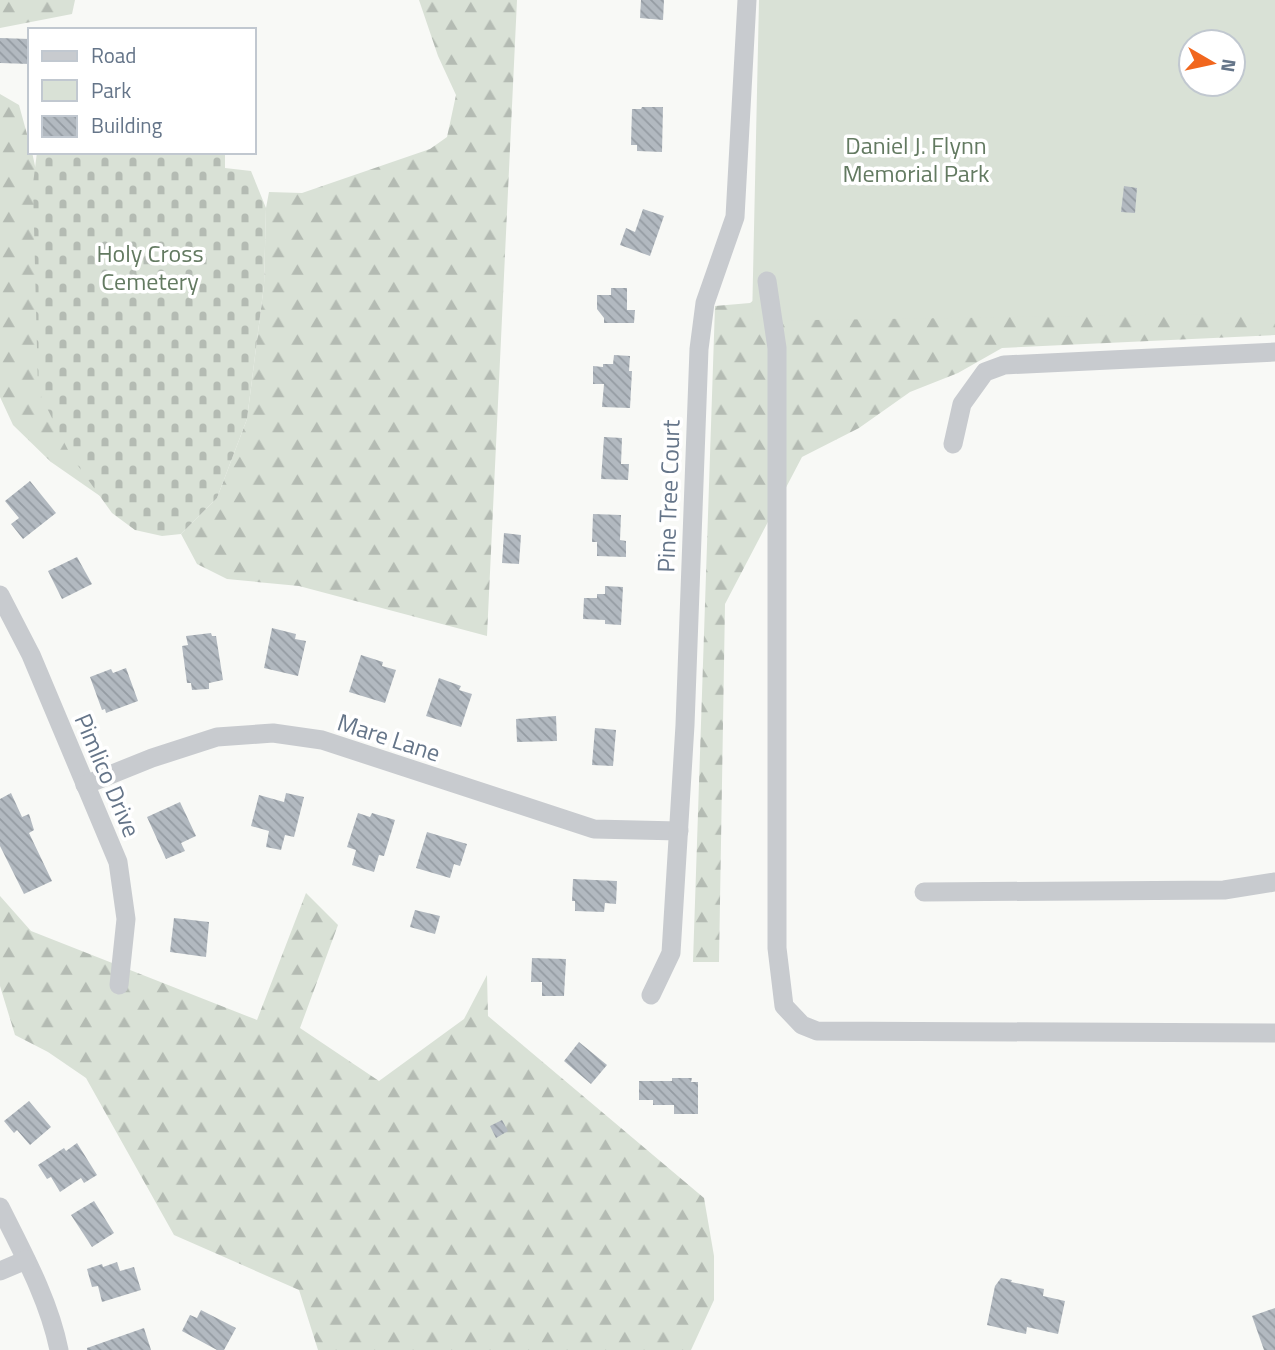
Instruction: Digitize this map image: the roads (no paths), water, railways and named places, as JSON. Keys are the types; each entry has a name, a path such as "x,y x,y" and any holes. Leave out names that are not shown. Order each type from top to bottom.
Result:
{"street":[{"name":"Pine Tree Court","path":"651,995 671,953 685,725 699,349 705,303 736,217 747,0"},
{"path":"767,281 777,348 777,948 784,1006 802,1025 817,1031 1275,1033"},
{"path":"953,444 962,404 985,372 1004,365 1275,352"},
{"name":"Pimlico Drive","path":"0,595 31,654 118,862 126,919 119,985"},
{"name":"Mare Lane","path":"85,785 152,758 217,737 274,733 322,740 594,829 679,831"},
{"path":"924,892 1224,890 1275,882"},
{"path":"0,1207 54,1326 59,1350"},
{"path":"0,1271 26,1260"}],"park label":[{"name":"Daniel J. Flynn Memorial Park","path":"916,159"},
{"name":"Holy Cross Cemetery","path":"150,267"}]}
